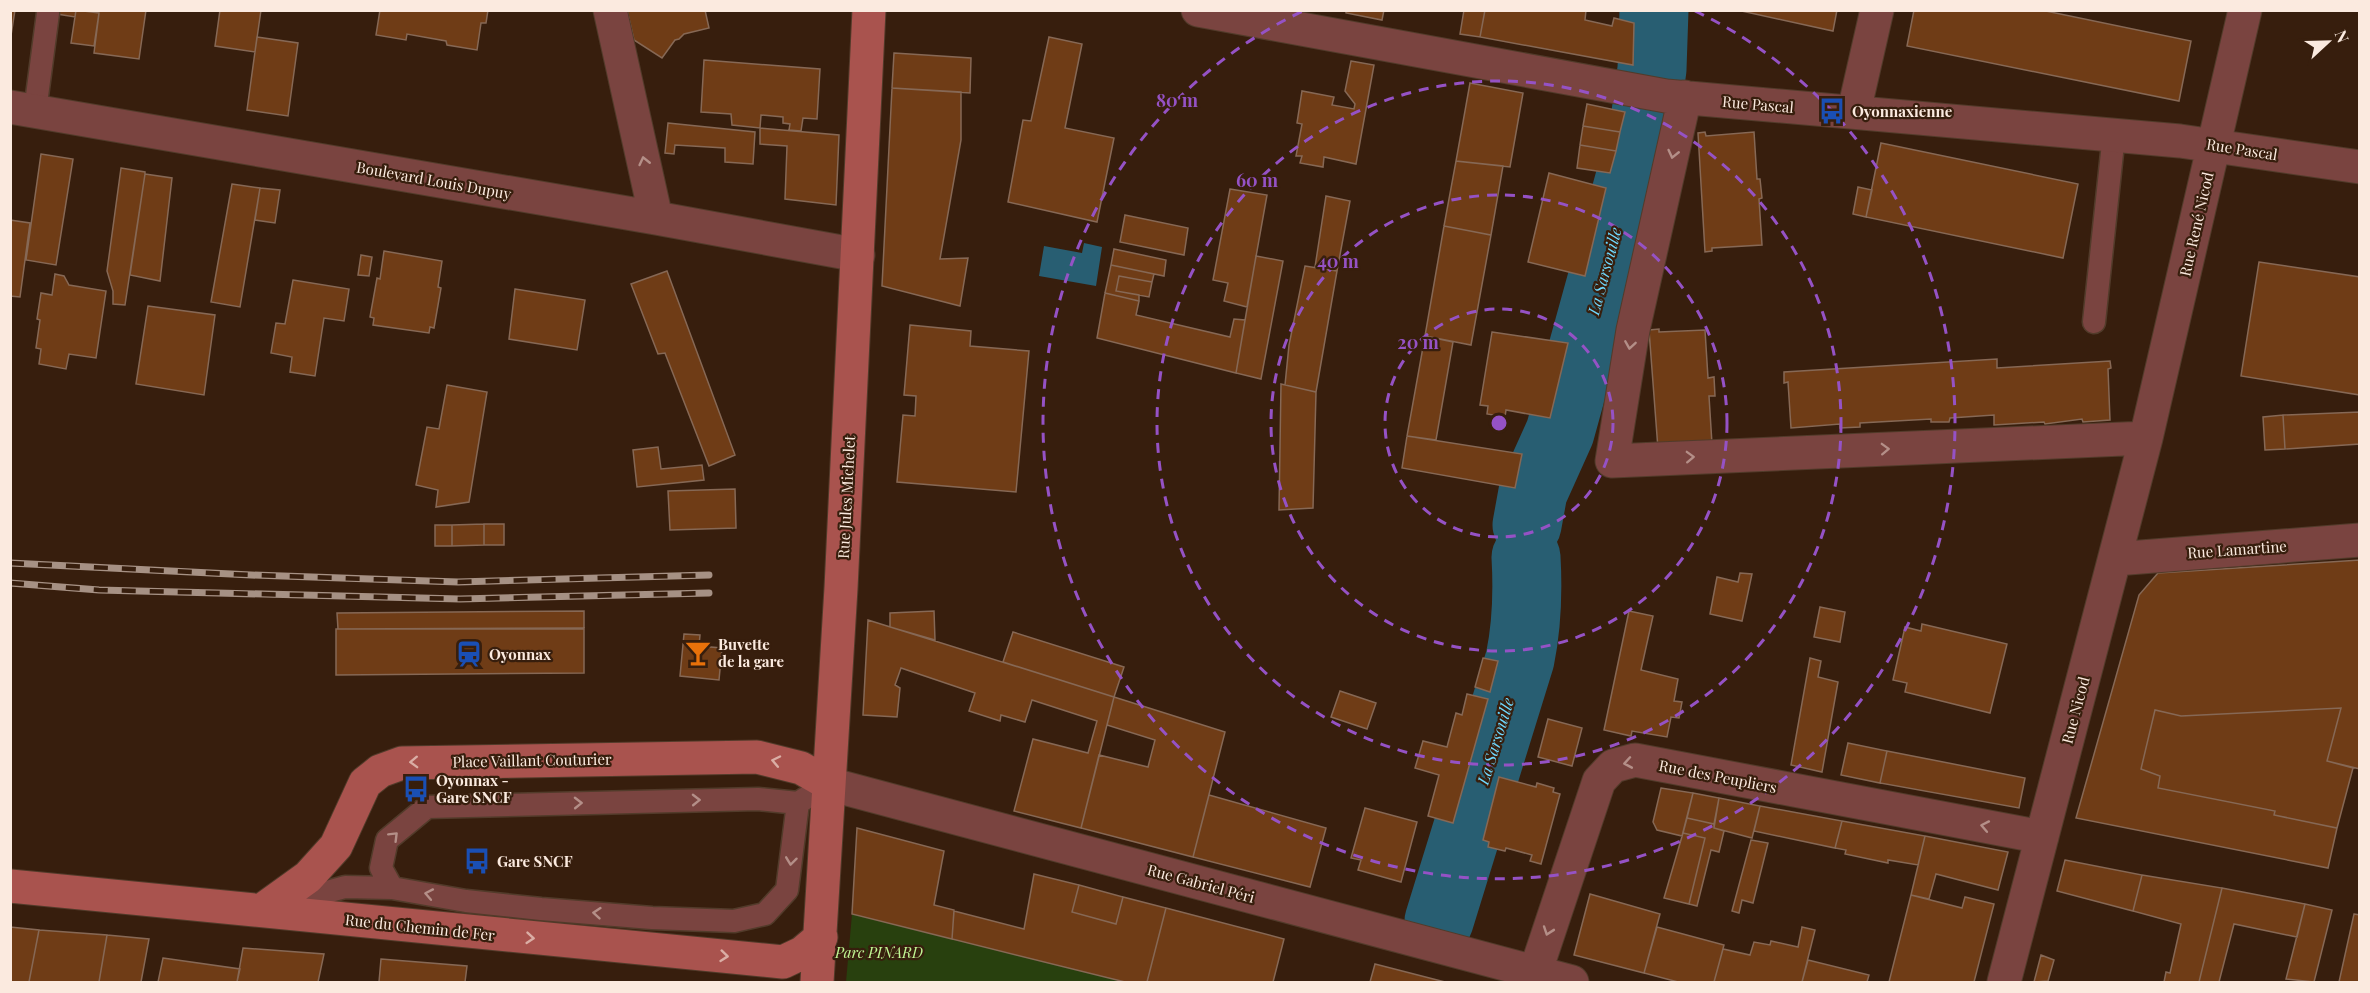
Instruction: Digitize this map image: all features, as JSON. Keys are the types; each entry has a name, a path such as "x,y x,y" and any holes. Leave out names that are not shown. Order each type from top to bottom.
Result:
{"street":[{"path":"610,10 656,218"},
{"name":"Rue Jules Michelet","path":"817,982 858,255 869,10"},
{"name":"Rue Pascal","path":"1198,10 1676,97 2215,144 2360,167"},
{"path":"1854,111 1877,10"},
{"name":"Rue René Nicod","path":"2146,438 2245,10"},
{"path":"1676,97 1633,330 1612,460 2146,438"},
{"name":"Boulevard Louis Dupuy","path":"23,109 858,255"},
{"name":"Rue Nicod","path":"2004,982 2146,438"},
{"name":"Rue Lamartine","path":"2115,559 2360,540"},
{"name":"Place Vaillant Couturier","path":"262,910 308,877 336,846 365,783 380,771 402,763 758,757 801,768 829,784"},
{"name":"Rue des Peupliers","path":"1533,978 1599,781 1613,766 1635,760 2042,837"},
{"name":"Rue Gabriel Péri","path":"829,784 1533,978 1572,982"},
{"name":"Rue du Chemin de Fer","path":"10,886 346,919 785,972 820,937"}],"lane":[{"path":"23,109 48,13"},
{"path":"2094,322 2114,134"},
{"path":"392,888 381,868 387,840 427,807 758,799 798,803 829,784"},
{"path":"262,910 345,887 392,888 466,901 541,909 652,918 734,921 765,914 787,890 798,803"},
{"path":"346,919 392,888"}],"green space":[{"name":"Parc PINARD","path":"852,914 1125,982 846,982"}],"water":[{"path":"1084,243 1102,247 1096,286 1039,276 1044,246 1082,253"}],"building":[{"path":"10,10 15,10 10,42"},
{"path":"57,10 76,10 75,17 57,14"},
{"path":"76,10 99,13 94,46 71,43"},
{"path":"82,10 146,10 139,59 94,53 99,13"},
{"path":"220,10 261,10 255,52 215,46"},
{"path":"380,10 488,10 486,23 481,23 477,50 447,45 446,41 407,34 406,40 376,35"},
{"path":"627,10 705,10 709,28 684,34 675,40 662,58 634,40"},
{"path":"1346,10 1384,10 1382,20 1346,13"},
{"path":"1464,10 1485,10 1480,37 1460,34"},
{"path":"1485,10 1586,10 1585,20 1612,26 1614,18 1634,23 1633,65 1480,37"},
{"path":"1737,10 1837,10 1833,31"},
{"path":"1914,10 2041,10 2191,41 2179,101 1907,46"},
{"path":"257,37 298,43 288,116 247,110"},
{"path":"1049,37 1082,44 1065,128 1114,138 1097,222 1008,202 1023,120 1031,121"},
{"path":"894,53 971,58 970,93 892,88"},
{"path":"704,60 820,69 817,119 803,118 801,131 789,130 790,124 783,123 783,117 761,115 760,128 732,125 731,114 701,112"},
{"path":"1351,61 1374,65 1356,164 1324,157 1323,167 1300,163 1302,156 1296,156 1302,124 1297,123 1302,91 1334,97 1332,105 1354,109 1355,104 1345,91"},
{"path":"1470,83 1523,93 1510,167 1456,161"},
{"path":"892,88 961,92 961,140 940,259 968,258 960,306 882,286"},
{"path":"1587,104 1625,112 1620,132 1583,126"},
{"path":"668,123 755,132 753,164 725,162 725,148 675,145 674,154 665,153"},
{"path":"1583,126 1620,132 1616,151 1580,145"},
{"path":"760,128 839,135 836,205 785,199 787,146 760,144"},
{"path":"1705,132 1706,136 1754,132 1757,179 1760,179 1762,198 1759,199 1762,245 1712,248 1712,251 1705,252 1698,133"},
{"path":"1881,143 2078,184 2063,258 1866,217"},
{"path":"1580,145 1616,151 1610,173 1577,168"},
{"path":"41,154 73,159 56,265 26,260"},
{"path":"1456,161 1503,166 1491,235 1444,226"},
{"path":"121,168 145,172 125,305 113,304 113,291 107,271"},
{"path":"1549,173 1606,188 1585,276 1528,262"},
{"path":"145,174 172,178 160,281 130,275"},
{"path":"232,184 260,188 240,307 211,302"},
{"path":"1858,187 1872,190 1866,217 1853,214"},
{"path":"260,188 280,190 275,223 255,220"},
{"path":"1230,189 1267,195 1247,307 1224,301 1228,283 1213,280"},
{"path":"1326,196 1350,201 1337,271 1315,267"},
{"path":"1125,215 1188,228 1184,255 1120,242"},
{"path":"10,220 30,223 20,297 10,296"},
{"path":"1444,226 1491,235 1471,345 1425,336"},
{"path":"1114,249 1166,260 1164,276 1111,265"},
{"path":"384,251 442,261 438,287 441,288 434,328 430,327 429,333 373,325 374,318 370,317 377,278 380,279"},
{"path":"361,255 372,257 369,276 358,275"},
{"path":"1256,256 1283,261 1261,379 1236,373"},
{"path":"2259,262 2360,277 2360,395 2241,376"},
{"path":"1111,265 1154,274 1152,282 1119,276 1116,291 1139,295 1139,301 1105,293"},
{"path":"1305,266 1337,271 1316,392 1285,385 1289,345"},
{"path":"667,271 735,455 709,466 665,353 658,354 631,284"},
{"path":"55,274 64,276 69,285 106,291 96,358 69,354 66,369 39,364 41,349 36,348 41,293 52,295"},
{"path":"1119,276 1152,282 1149,297 1116,291"},
{"path":"293,280 349,289 344,321 324,318 315,376 290,372 292,357 271,353 276,323 285,324"},
{"path":"515,289 585,300 577,350 509,339"},
{"path":"1105,293 1139,301 1136,315 1230,337 1234,319 1245,320 1236,373 1097,338"},
{"path":"148,306 215,315 204,395 136,384"},
{"path":"910,325 971,331 970,346 1029,351 1016,492 897,482 903,415 915,416 916,396 904,395"},
{"path":"1659,329 1659,332 1705,330 1708,378 1714,377 1715,396 1709,396 1712,444 1658,449 1649,330"},
{"path":"1492,332 1568,343 1550,418 1506,410 1505,417 1487,414 1488,406 1480,405"},
{"path":"1425,336 1453,342 1436,440 1407,436"},
{"path":"1997,359 1997,368 2110,361 2111,368 2108,369 2110,420 2083,422 2082,419 2045,424 2044,422 1994,425 1994,415 1950,418 1949,422 1931,422 1931,419 1860,423 1860,427 1840,428 1840,424 1791,428 1788,382 1784,383 1784,372"},
{"path":"1281,384 1316,392 1313,508 1279,510"},
{"path":"447,385 487,392 469,502 436,507 438,490 416,485 427,427 439,429"},
{"path":"2360,412 2360,444 2285,449 2283,415"},
{"path":"2283,415 2285,449 2265,450 2263,417"},
{"path":"1407,436 1522,454 1515,488 1402,468"},
{"path":"658,447 661,469 702,465 704,480 637,487 633,450"},
{"path":"735,489 736,528 670,530 668,491"},
{"path":"484,524 484,545 452,546 452,525"},
{"path":"484,524 504,524 504,545 484,545"},
{"path":"435,525 452,525 452,546 435,546"},
{"path":"2360,560 2360,769 2327,761 2341,708 2181,716 2155,710 2141,769 2160,776 2158,788 2275,811 2274,815 2337,828 2328,868 2076,818 2139,595 2158,573"},
{"path":"1740,573 1752,574 1742,621 1710,614 1717,577 1738,582"},
{"path":"1820,607 1845,612 1840,642 1814,637"},
{"path":"584,611 584,629 338,629 337,613"},
{"path":"934,611 935,640 890,627 890,613"},
{"path":"1629,611 1653,616 1641,670 1678,679 1674,701 1682,702 1679,718 1671,717 1667,737 1632,731 1631,736 1604,730"},
{"path":"868,620 1114,697 1081,828 1014,811 1033,739 1088,753 1097,721 1032,700 1025,722 1001,715 1000,721 969,711 975,693 901,668 895,685 900,688 897,717 863,715"},
{"path":"1922,624 2007,644 1990,713 1905,692 1907,683 1893,680 1905,627 1921,631"},
{"path":"584,628 584,673 336,675 336,629"},
{"path":"1013,632 1124,667 1114,697 1003,662"},
{"path":"684,634 700,635 699,646 722,648 719,680 680,676"},
{"path":"1483,658 1498,661 1490,692 1475,687"},
{"path":"1810,658 1821,661 1818,677 1838,682 1822,772 1791,765"},
{"path":"1340,691 1376,703 1367,729 1331,717"},
{"path":"1467,694 1488,699 1453,823 1428,816 1439,775 1415,768 1423,741 1447,747 1456,713 1462,715"},
{"path":"1114,697 1225,732 1193,857 1081,828 1099,755 1148,767 1155,740 1107,725"},
{"path":"2341,708 2327,761 2353,768 2337,828 2274,815 2275,811 2158,788 2160,776 2141,769 2155,710 2181,716"},
{"path":"1548,719 1582,728 1572,766 1538,757"},
{"path":"1848,743 1887,751 1880,783 1841,775"},
{"path":"1887,751 2025,778 2019,808 1880,783"},
{"path":"1499,777 1536,787 1537,783 1554,788 1553,792 1560,794 1541,864 1530,861 1532,855 1506,848 1505,851 1488,847 1489,842 1483,840"},
{"path":"1661,788 1693,793 1682,836 1657,830 1653,822"},
{"path":"1693,793 1719,798 1714,824 1687,818"},
{"path":"1209,795 1326,828 1310,887 1193,857"},
{"path":"1719,798 1760,806 1752,838 1714,828"},
{"path":"1760,806 1842,821 1835,848 1754,831"},
{"path":"1365,808 1417,822 1401,882 1358,870 1361,860 1351,858"},
{"path":"1687,818 1714,824 1714,828 1724,831 1719,852 1711,850 1697,906 1689,904 1705,838 1683,833"},
{"path":"1842,821 1925,836 1918,865 1888,860 1888,863 1845,854 1846,850 1835,848"},
{"path":"857,828 944,851 934,905 954,910 952,939 852,914"},
{"path":"1683,833 1705,838 1689,904 1664,898"},
{"path":"1925,836 2008,852 1998,890 1936,874 1929,899 1911,895"},
{"path":"1751,840 1768,843 1753,903 1742,900 1739,913 1732,911"},
{"path":"2065,860 2142,875 2133,911 2057,891"},
{"path":"1034,874 1079,885 1072,912 1116,924 1123,897 1166,908 1147,982 1125,982 952,939 954,911 1024,929"},
{"path":"2142,875 2222,888 2199,982 2164,982 2166,972 2170,973 2181,924 2133,911"},
{"path":"1079,885 1123,897 1116,924 1072,912"},
{"path":"2222,888 2305,904 2297,937 2234,924 2219,982 2199,982"},
{"path":"1590,894 1660,914 1644,973 1574,955"},
{"path":"1911,895 1962,908 1965,897 1994,904 1974,982 1889,982"},
{"path":"2305,904 2332,910 2314,982 2286,979"},
{"path":"1166,908 1284,939 1273,982 1147,982"},
{"path":"2354,914 2360,915 2360,982 2339,982"},
{"path":"10,927 39,930 29,982 10,982"},
{"path":"1657,927 1724,945 1714,982 1678,982 1644,973"},
{"path":"1802,927 1815,930 1802,982 1714,982 1723,949 1750,955 1754,942 1770,945 1771,941 1798,947"},
{"path":"39,930 107,935 99,982 29,982"},
{"path":"107,935 149,939 141,982 99,982"},
{"path":"243,948 324,954 318,982 237,982"},
{"path":"2041,955 2054,960 2048,981 2034,982"},
{"path":"163,958 240,969 237,982 158,982"},
{"path":"381,959 467,966 465,982 379,982"},
{"path":"1808,960 1869,975 1867,982 1802,982"},
{"path":"1375,964 1445,982 1370,982"}],"waterway":[{"name":"La Sarsouille","path":"1527,525 1533,492 1560,432 1644,128 1652,69 1654,10"},
{"name":"La Sarsouille","path":"1439,921 1520,659 1526,608 1526,557"}],"railway":[{"path":"10,563 458,582 709,575"},
{"path":"10,583 99,590 460,599 709,593"}],"place":[{"name":"Oyonnaxienne","path":"1832,111"},
{"name":"Buvette de la gare","path":"698,653"},
{"name":"Oyonnax","path":"469,654"},
{"name":"Oyonnax - Gare SNCF","path":"416,789"},
{"name":"Gare SNCF","path":"477,861"}]}
